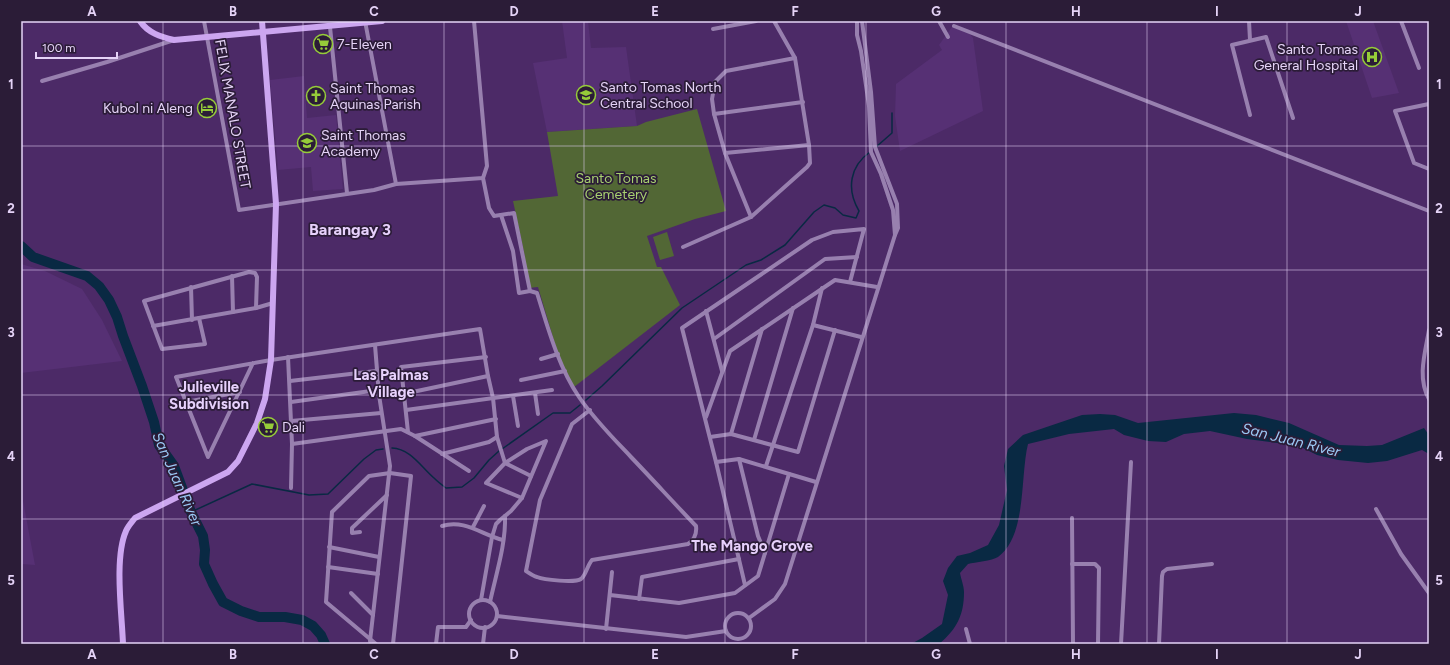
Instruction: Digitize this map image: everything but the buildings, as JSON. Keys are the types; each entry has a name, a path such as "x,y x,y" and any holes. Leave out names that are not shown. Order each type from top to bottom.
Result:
{"main road":[{"path":"140,21 152,33 163,38 174,40 263,31 330,27 382,21"},
{"path":"123,644 120,587 121,549 126,530 135,518 228,472 238,461 257,423 265,399 271,360 276,204 262,21"}],"street":[{"name":"FELIX MANALO STREET","path":"204,21 239,210 276,204"},
{"path":"306,21 307,29"},
{"path":"474,21 487,166 483,178 489,208 494,216 514,213 530,291"},
{"path":"713,29 756,21"},
{"path":"683,247 750,218 810,163 803,102 795,58 774,21"},
{"path":"858,21 856,35 861,51 869,106 871,152 881,174 893,210 894,235"},
{"path":"749,618 775,599 784,584 861,337 894,235 898,228 897,204 875,147 871,92 862,21"},
{"path":"939,21 948,37"},
{"path":"1249,21 1250,40"},
{"path":"1401,21 1419,68"},
{"path":"365,22 396,184"},
{"path":"954,26 1429,211"},
{"path":"330,27 347,193"},
{"path":"1250,115 1232,44 1266,37 1293,118"},
{"path":"42,80 174,40"},
{"path":"750,218 725,153 714,114 712,99 715,82 726,71 795,58"},
{"path":"714,114 803,102"},
{"path":"1429,104 1395,111 1414,163 1429,169"},
{"path":"725,153 809,145"},
{"path":"276,204 374,190 396,184 483,178"},
{"path":"501,215 513,250 519,293 530,291 537,293 552,342 579,397 590,410 608,432 696,526 696,532 693,540 688,544 592,560 588,565 584,576 579,580 573,581 536,577 526,571 539,503 572,424 590,410"},
{"path":"745,585 706,417 682,328 812,240 833,232 864,229 850,282"},
{"path":"714,339 825,259 857,257"},
{"path":"199,318 205,344 162,350 144,301 232,276 255,272 257,277 256,308"},
{"path":"232,276 233,312"},
{"path":"706,417 730,351 835,280 877,288"},
{"path":"191,287 192,320"},
{"path":"766,466 813,324 822,288"},
{"path":"153,326 256,308 273,303"},
{"path":"754,440 793,308"},
{"path":"706,311 722,372"},
{"path":"813,324 861,337"},
{"path":"253,363 208,457 176,377 253,363 288,357 480,329 493,398 499,447 505,463 531,476"},
{"path":"731,434 762,329"},
{"path":"710,437 731,434 798,452 835,330"},
{"path":"1429,330 1422,372 1429,399"},
{"path":"370,641 390,473 378,390 375,345"},
{"path":"541,359 558,354"},
{"path":"718,356 728,358"},
{"path":"288,357 292,444 291,488"},
{"path":"408,432 401,367 486,357"},
{"path":"290,381 376,371"},
{"path":"520,380 566,371"},
{"path":"403,394 488,376"},
{"path":"290,402 378,390"},
{"path":"406,410 552,390"},
{"path":"186,402 240,392"},
{"path":"535,393 538,414"},
{"path":"513,396 518,426"},
{"path":"291,420 381,413"},
{"path":"414,436 496,419"},
{"path":"292,444 384,430 401,429 469,471"},
{"path":"442,454 489,442 497,438"},
{"path":"481,600 492,537 496,524 511,512 522,498 546,441 527,449 505,463 486,483 522,498"},
{"path":"716,462 739,459 816,482"},
{"path":"739,459 758,536 765,553"},
{"path":"1121,644 1131,462"},
{"path":"376,644 370,641 326,602 329,547 332,512 369,476 390,473 411,476 394,644"},
{"path":"610,595 679,603 735,594 758,576 789,474"},
{"path":"360,532 352,533 352,528 387,495"},
{"path":"473,528 484,506"},
{"path":"1376,509 1401,554 1429,594"},
{"path":"490,602 503,540 505,516"},
{"path":"1072,518 1073,644"},
{"path":"442,526 457,524 473,528 492,537 503,540"},
{"path":"329,547 380,557"},
{"path":"639,599 642,577 739,559"},
{"path":"1072,564 1095,564 1099,568 1098,644"},
{"path":"1159,644 1163,572 1167,569 1212,564"},
{"path":"328,567 378,574"},
{"path":"606,630 612,572"},
{"path":"351,593 372,615"},
{"path":"481,600 490,602 495,606 497,616 491,625 485,627 476,626 471,620 470,612 472,607 481,600"},
{"path":"735,613 741,613 749,618 751,628 746,636 737,639 729,635 726,631 725,626 727,620 735,613"},
{"path":"497,616 606,630 686,637 726,631"},
{"path":"436,644 438,627 466,627 471,620"},
{"path":"483,644 485,627"},
{"path":"966,629 970,644"}],"shaded area":[{"name":"Santo Tomas North Central School","path":"562,21 588,21 591,48 626,47 637,126 547,132 533,63 567,58"},
{"name":"Santo Tomas General Hospital","path":"1346,21 1373,21 1399,93 1372,98"},
{"path":"952,27 970,34 973,38 983,111 900,151 895,116 896,84 942,50 939,45"},
{"name":"Saint Thomas Academy","path":"304,76 307,118 336,115 343,189 313,191 311,167 278,170 270,80"},
{"path":"21,264 45,271 82,289 102,320 122,361 21,373"},
{"path":"21,490 35,565 21,564"}],"green space":[{"name":"Santo Tomas Cemetery","path":"697,109 726,211 695,219 647,236 657,267 661,267 680,305 574,387 558,354 538,287 528,288 524,252 513,201 558,196 547,132 637,126 646,122"},
{"path":"667,232 674,256 660,260 653,237"}],"water":[{"path":"1234,413 1256,415 1289,423 1339,445 1382,445 1424,428 1429,435 1429,454 1422,450 1387,461 1368,463 1338,460 1317,455 1299,446 1247,439 1210,431 1184,434 1166,442 1148,441 1124,435 1114,429 1069,434 1028,444 1018,520 1014,535 1007,547 998,557 968,564 960,573 964,590 963,608 955,627 950,633 939,644 911,644 942,624 948,595 943,581 948,568 957,556 970,553 988,545 999,525 1007,490 1004,466 1008,449 1023,435 1082,415 1115,415 1138,423"}],"waterway":[{"path":"876,147 892,133 892,113"},
{"path":"586,400 682,308 746,265 761,260 785,245 814,212 824,205 835,208 843,215 856,218 859,211 852,194 852,178 858,164 870,152"},
{"name":"San Juan River","path":"21,246 33,257 87,276 99,286 109,300 117,317 142,386 154,422 159,445 174,466 191,512 203,536 205,550 204,564 223,602 241,611 259,617 285,617 302,620 313,626 321,635 325,644"},
{"path":"502,449 553,413 570,413 580,405"},
{"path":"392,448 399,449 410,455 446,488 462,487 474,478 489,460 499,451"},
{"path":"191,512 252,484 309,495 328,494 364,459 376,450 383,449"}],"place":[{"name":"7-Eleven","path":"323,44"},
{"name":"Santo Tomas General Hospital","path":"1372,57"},
{"name":"Santo Tomas North Central School","path":"586,95"},
{"name":"Saint Thomas Aquinas Parish","path":"316,96"},
{"name":"Kubol ni Aleng","path":"207,108"},
{"name":"Saint Thomas Academy","path":"307,143"},
{"name":"Dali","path":"268,427"}],"district":[{"name":"Barangay 3","path":"350,229"},
{"name":"Las Palmas Village","path":"391,384"},
{"name":"Julieville Subdivision","path":"209,396"},
{"name":"The Mango Grove","path":"752,546"}]}
